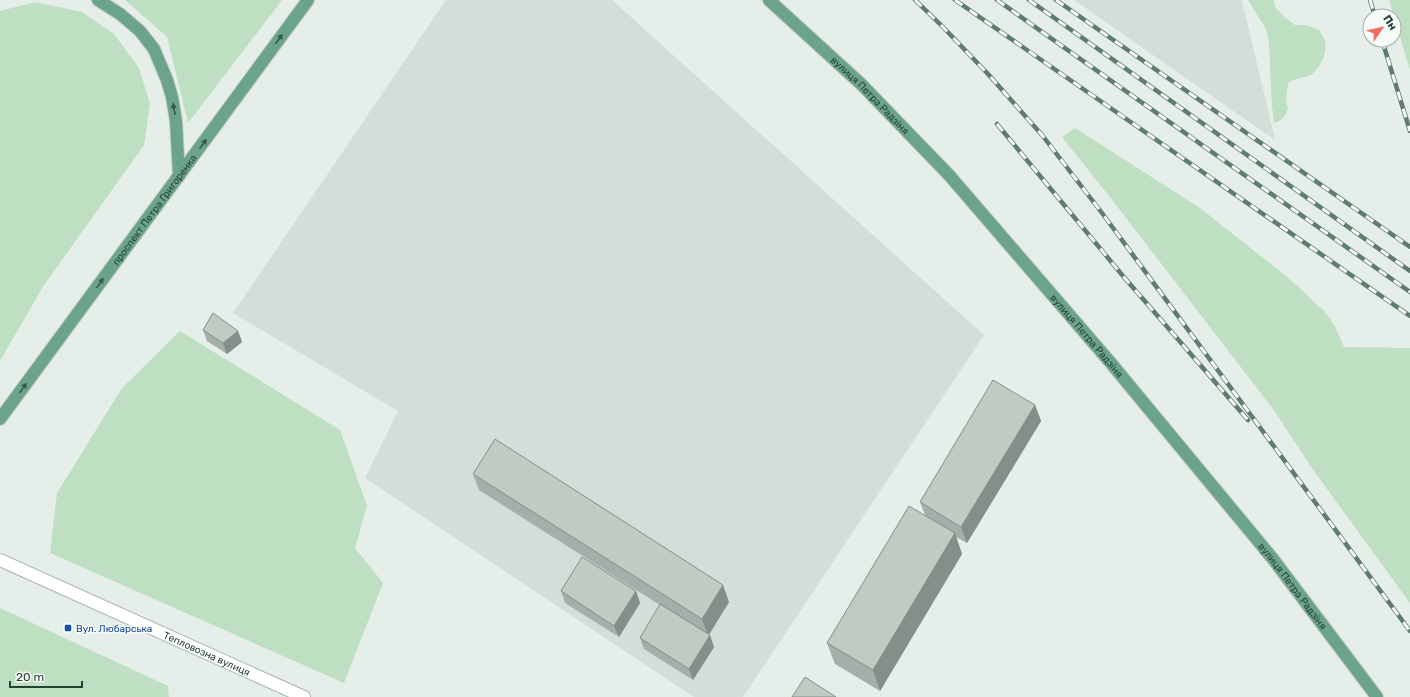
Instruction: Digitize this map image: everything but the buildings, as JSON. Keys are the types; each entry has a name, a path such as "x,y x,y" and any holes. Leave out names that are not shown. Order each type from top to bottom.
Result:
{"main road":[{"path":"98,0 120,14 140,31 154,49 167,80 172,98 176,121 180,176"},
{"name":"проспект Петра Григоренка","path":"0,419 308,0"},
{"name":"вулиця Петра Радзіня","path":"769,0 861,84 949,175 1110,362 1272,559 1377,697"}],"street":[{"name":"Тепловозна вулиця","path":"0,560 304,697"}],"shaded area":[{"path":"446,0 612,0 984,335 743,697 694,697 365,478 398,411 233,313"},
{"path":"1074,0 1242,0 1275,140"}],"green space":[{"path":"125,0 282,0 188,123 167,37"},
{"path":"1248,0 1274,0 1275,7 1284,17 1295,25 1307,25 1319,30 1326,45 1322,61 1312,74 1288,83 1286,100 1288,109 1283,118 1274,123 1269,43 1266,29"},
{"path":"1389,0 1410,0 1410,70 1402,43 1402,8 1391,8"},
{"path":"35,2 82,12 114,34 139,68 150,104 144,145 44,285 0,361 0,11"},
{"path":"1075,128 1200,208 1291,280 1326,313 1335,327 1344,347 1410,348 1410,603 1314,471 1273,409 1062,137"},
{"path":"180,331 340,430 367,506 355,548 383,583 344,683 50,553 57,493 122,388"},
{"path":"0,608 168,686 169,697 0,697"}],"railway":[{"path":"915,0 988,74 1042,135 1102,213 1410,631"},
{"path":"955,0 1410,316"},
{"path":"997,0 1410,292"},
{"path":"1029,0 1410,271"},
{"path":"1056,0 1410,247"},
{"path":"1370,0 1372,8"},
{"path":"1384,48 1410,131"},
{"path":"997,124 1123,276 1248,420"}],"place":[{"name":"Вул. Любарська","path":"68,628"}]}
